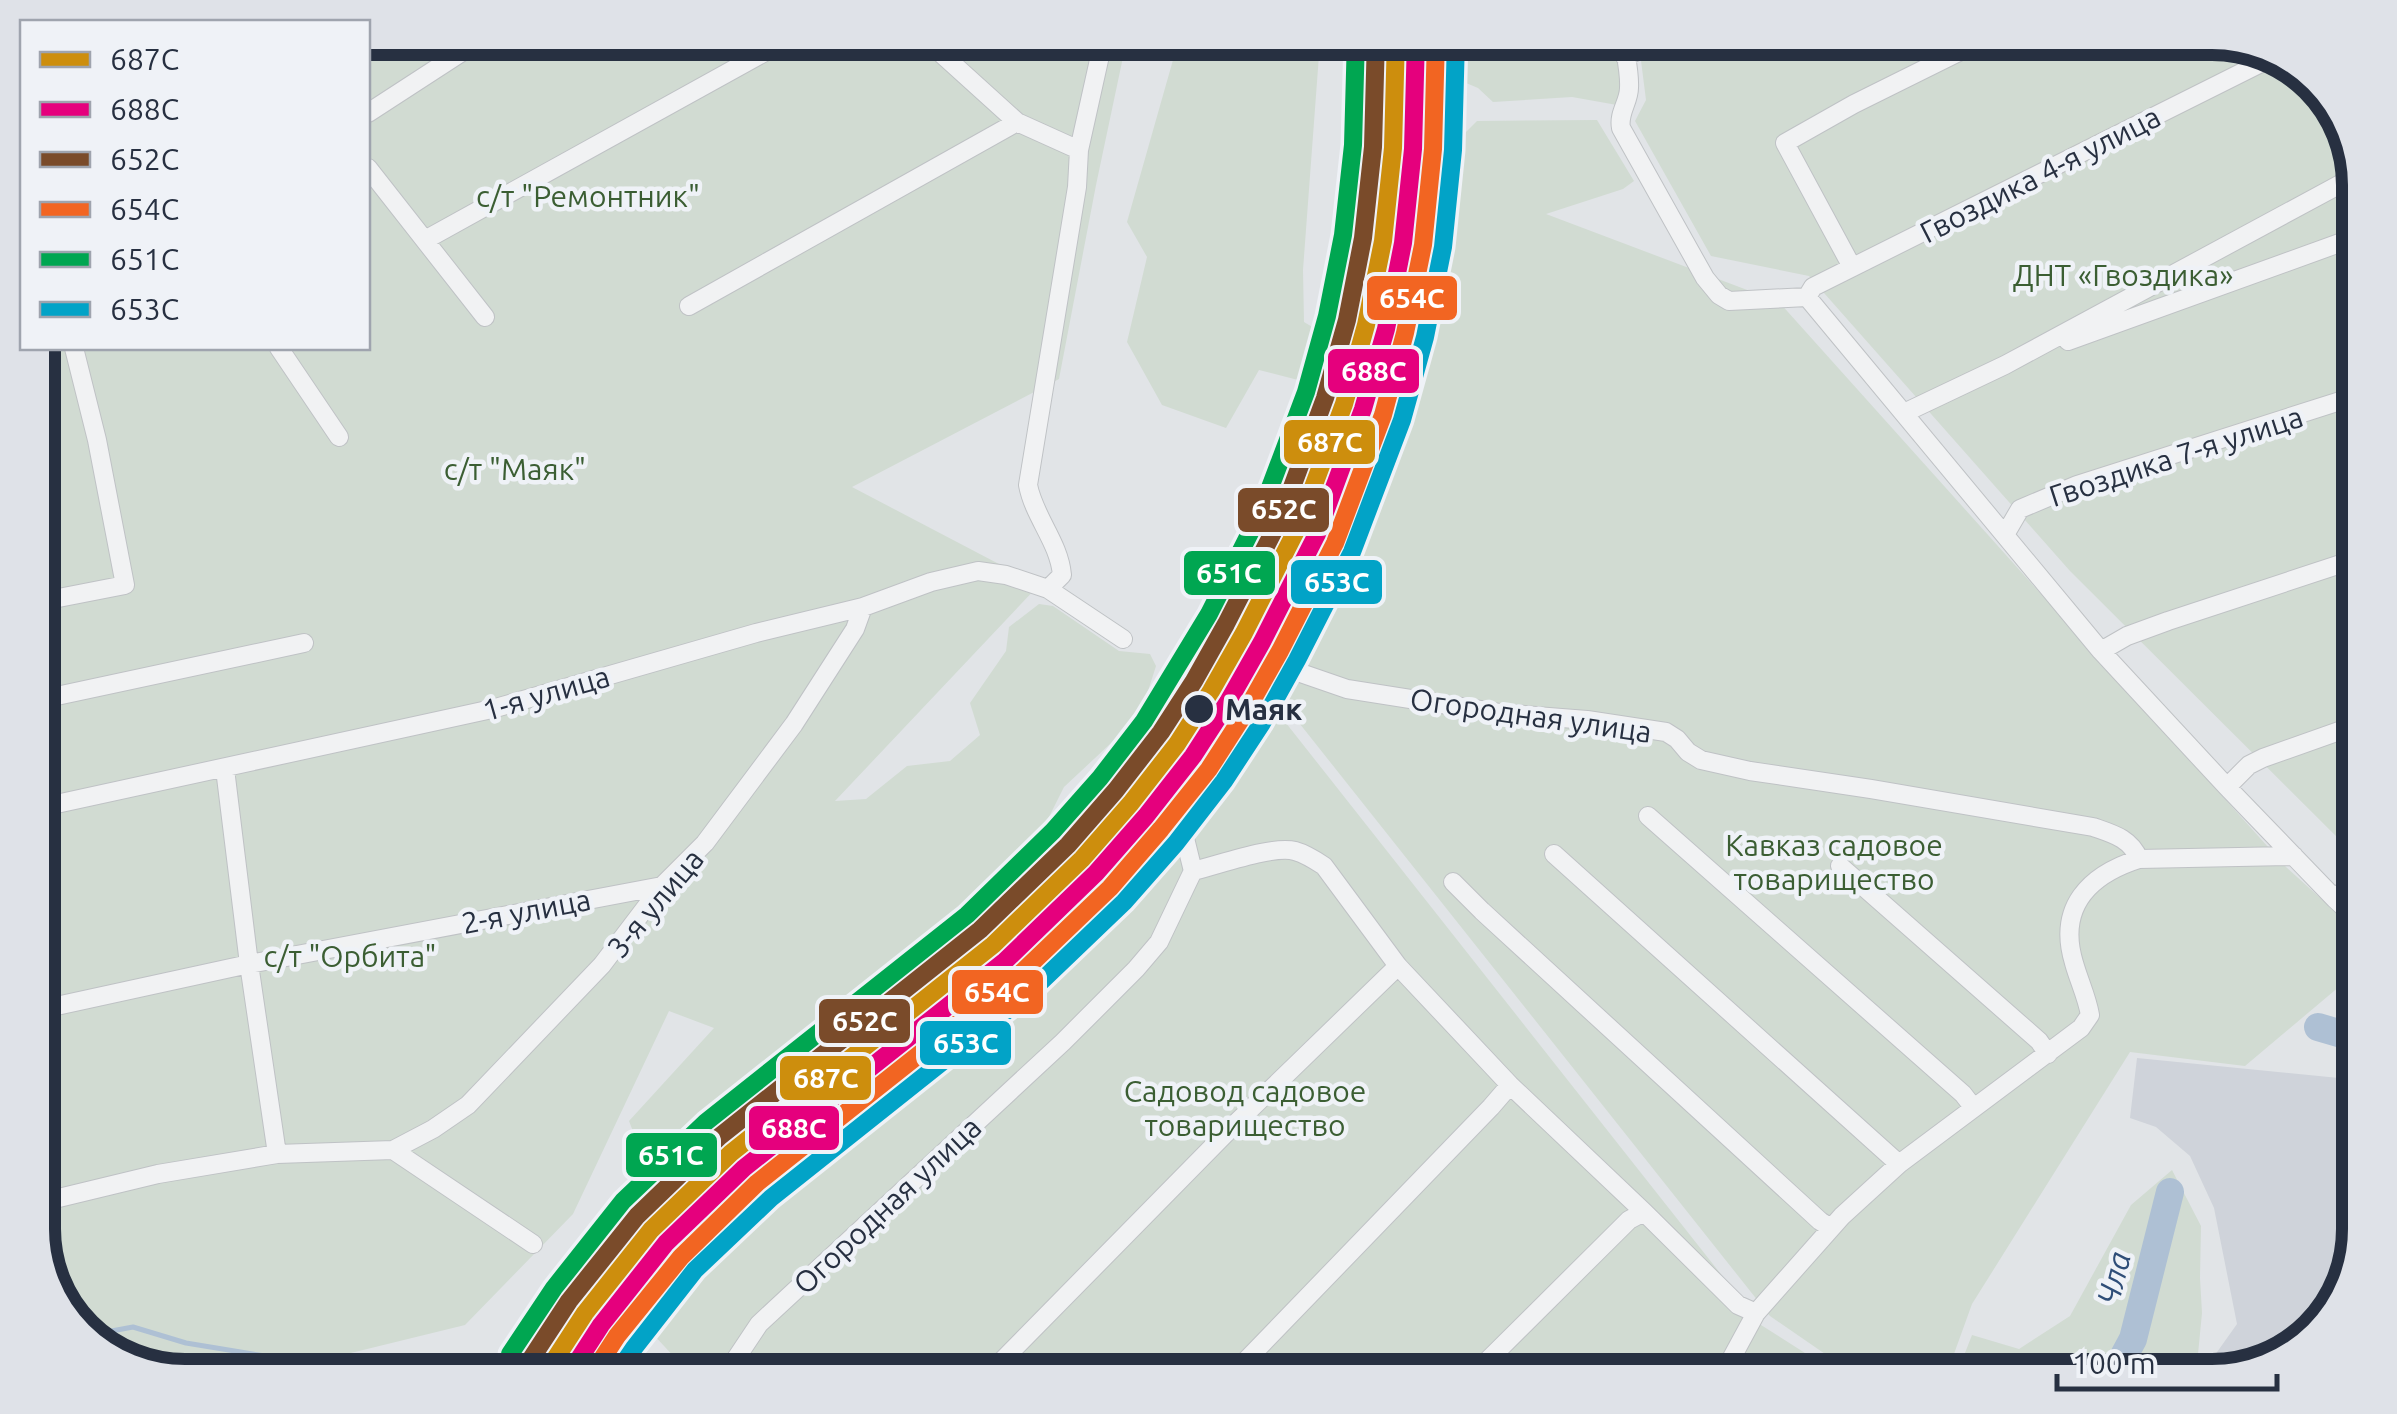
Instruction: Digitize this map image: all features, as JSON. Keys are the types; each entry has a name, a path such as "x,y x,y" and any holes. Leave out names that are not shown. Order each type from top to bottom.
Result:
{"street":[{"path":"370,112 458,55"},
{"path":"424,240 761,55"},
{"path":"942,55 1017,122 1079,150"},
{"path":"1048,589 1062,575 1060,558 1031,503 1028,485 1077,187 1079,150 1100,55"},
{"path":"1625,55 1629,94 1619,118 1621,128 1688,251 1719,296 1729,301 1807,297 2102,651 2342,905"},
{"path":"1852,268 1785,142 1954,55"},
{"name":"Гвоздика 4-я улица","path":"1807,297 1813,287 2259,64"},
{"path":"689,306 1017,122"},
{"path":"370,171 485,317"},
{"path":"1904,413 2005,365 2342,183"},
{"path":"2005,365 2342,242"},
{"path":"55,599 125,585 74,350"},
{"path":"280,350 339,436"},
{"name":"Гвоздика 7-я улица","path":"2006,533 2020,509 2077,485 2342,400"},
{"path":"2102,651 2128,636 2342,564"},
{"name":"1-я улица","path":"55,804 492,710 978,571 1006,575 1048,589 1123,639"},
{"name":"3-я улица","path":"55,1200 158,1174 276,1154 394,1150 468,1105 602,965 662,886 704,843 794,724 855,628 863,607"},
{"path":"55,696 304,643"},
{"name":"Огородная улица","path":"736,1359 758,1324 1064,1042 1159,942 1194,871 1176,802 1177,790 1236,688 1269,655 1292,670 1347,689 1499,714 1587,720 1666,732 1701,760 1750,771 2093,827 2121,836 2134,847 2140,859"},
{"path":"2227,787 2249,765 2342,730"},
{"path":"225,769 276,1154"},
{"path":"1648,816 1973,1107"},
{"path":"1194,871 1278,850 1294,850 1324,866 1398,966 1510,1085 1738,1306 1756,1313"},
{"path":"1554,854 1899,1164"},
{"path":"1731,1359 1756,1313 1832,1228 1899,1164 2081,1028 2090,1015 2070,946 2071,920 2082,894 2097,878 2116,866 2140,859 2294,856"},
{"path":"1840,866 2048,1054"},
{"path":"1453,882 1746,1154 1832,1228"},
{"name":"2-я улица","path":"55,1006 249,964 662,886"},
{"path":"2335,899 2342,893"},
{"path":"1004,1359 1233,1126 1398,966"},
{"path":"1247,1359 1510,1085"},
{"path":"394,1150 533,1244"},
{"path":"1489,1359 1629,1220 1644,1212"}],"shaded area":[{"path":"2137,1058 2342,1078 2342,1229 2338,1262 2315,1308 2277,1342 2245,1355 2212,1359 2237,1324 2214,1208 2190,1156 2156,1127 2130,1118"}],"green space":[{"path":"370,55 1123,55 1059,379 852,487 1039,585 835,801 866,799 907,766 950,761 980,735 970,703 1006,651 1009,627 1039,604 1053,606 1119,651 1150,654 1156,666 1140,716 1064,787 1044,827 1050,841 990,918 965,924 871,1008 740,1111 715,1103 665,1144 634,1134 629,1121 714,1028 669,1011 573,1214 465,1325 326,1359 168,1358 135,1349 106,1332 82,1308 65,1279 55,1237 55,350 370,350"},
{"path":"1159,55 1319,55 1303,270 1304,322 1319,331 1302,381 1259,370 1226,428 1162,405 1127,342 1147,257 1127,222 1173,60"},
{"path":"1420,55 1633,55 1617,105 1572,97 1493,102 1478,88 1421,64"},
{"name":"ДНТ «Гвоздика»","path":"1640,55 2212,55 2262,65 2304,93 2329,128 2342,177 2342,842 2070,571 1809,276 1711,256 1635,121 1646,100"},
{"name":"Кавказ садовое товарищество","path":"1597,120 1634,181 1623,189 1546,214 1779,302 2286,867 2342,918 2342,987 2245,1066 2130,1052 1972,1304 1952,1359 1832,1359 1770,1316 1265,680 1436,172 1451,177 1461,137 1477,121"},
{"name":"Садовод садовое товарищество","path":"1256,685 1761,1325 1814,1359 676,1359 623,1302 745,1167 1071,901"},
{"path":"2172,1170 2201,1226 2202,1313 2195,1359 1963,1359 1972,1335 2019,1349 2070,1316 2131,1205"}],"waterway":[{"name":"Чла","path":"2318,1027 2342,1034"},
{"name":"Чла","path":"2122,1359 2133,1339 2170,1192"},
{"path":"106,1332 133,1327 186,1343 274,1359"}],"transit line":[{"name":"651С","path":"510,1354 554,1288 623,1201 706,1122 967,915 1053,831 1144,721 1209,614 1262,509 1306,392 1327,316 1343,235 1353,145 1356,55"},
{"name":"652С","path":"531,1359 569,1301 637,1216 719,1137 980,930 1068,845 1161,732 1226,624 1281,517 1325,398 1347,320 1363,238 1373,147 1376,55"},
{"name":"687С","path":"555,1359 585,1313 651,1230 731,1153 993,945 1082,859 1177,744 1244,633 1299,525 1344,404 1366,325 1383,241 1393,148 1396,55"},
{"name":"688С","path":"579,1359 666,1243 744,1168 1005,961 1096,873 1193,756 1228,702 1317,534 1363,409 1386,329 1403,243 1413,149 1416,55"},
{"name":"654С","path":"602,1359 681,1257 757,1183 1018,976 1110,888 1209,769 1245,713 1335,543 1383,415 1423,245 1433,149 1436,55"},
{"name":"653С","path":"627,1359 695,1270 771,1198 1030,992 1124,902 1224,781 1262,723 1352,552 1402,420 1425,337 1443,247 1453,150 1456,55"}],"place":[{"name":"Маяк","path":"1199,709"}],"park label":[{"name":"с/т \"Ремонтник\"","path":"588,196"},
{"name":"с/т \"Маяк\"","path":"515,469"},
{"name":"с/т \"Орбита\"","path":"350,956"}]}
